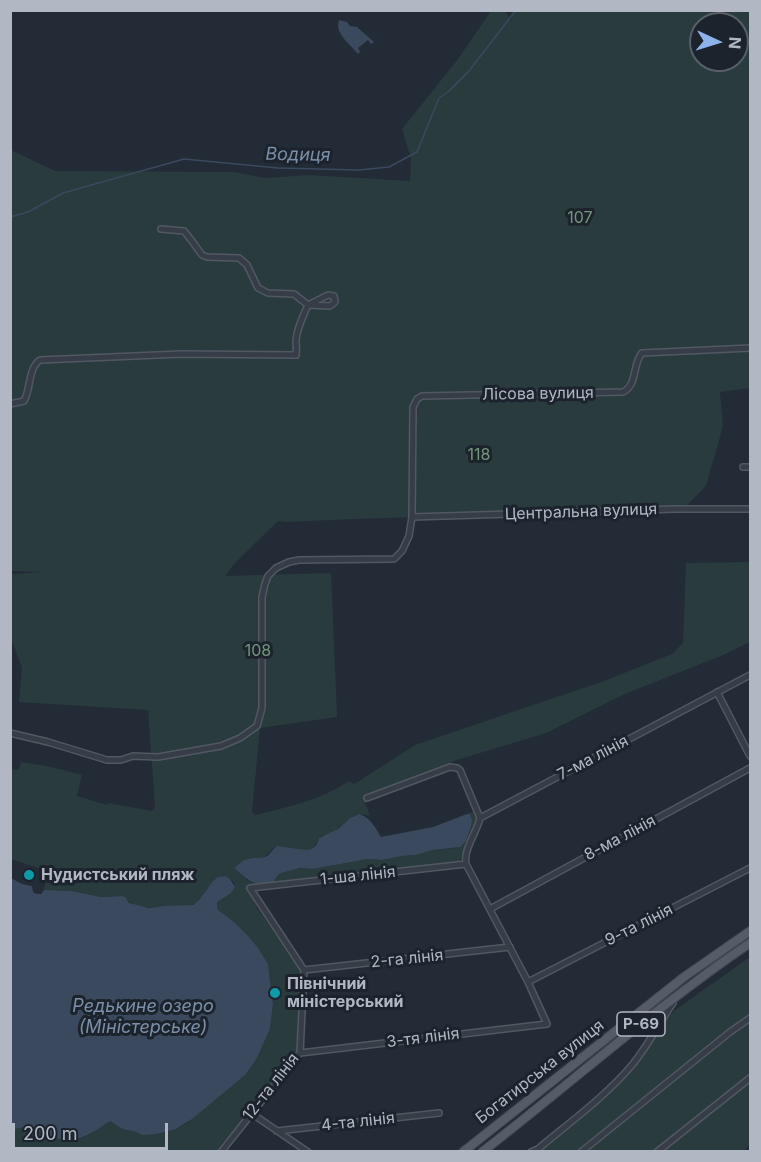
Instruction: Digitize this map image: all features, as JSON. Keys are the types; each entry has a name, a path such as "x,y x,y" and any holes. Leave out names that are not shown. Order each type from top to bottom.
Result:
{"main road":[{"name":"Богатирська вулиця","path":"464,1152 684,977 750,931"},
{"name":"Богатирська вулиця","path":"482,1152 678,995 750,943"}],"street":[{"path":"10,404 24,401 34,366 40,360 181,354 296,355 297,332 308,305 294,294 268,293 258,288 247,265 239,258 207,257 202,255 184,231 161,229"},
{"name":"Лісова вулиця","path":"412,517 413,407 417,399 422,396 623,392 627,391 632,383 637,358 642,352 750,348"},
{"path":"742,467 750,467"},
{"name":"Центральна вулиця","path":"412,517 750,509"},
{"path":"10,733 107,760 133,756 158,757 221,746 240,738 257,726 262,708 262,597 268,576 276,568 289,562 308,559 394,559 402,551 409,536 412,517"},
{"name":"7-ма лінія","path":"480,818 750,675"},
{"path":"717,692 750,756"},
{"path":"367,798 450,767 460,770 480,818 464,857 466,864 528,982"},
{"name":"8-ма лінія","path":"490,909 750,768"},
{"name":"1-ша лінія","path":"304,970 249,888 466,864"},
{"name":"9-та лінія","path":"528,982 750,868"},
{"name":"2-га лінія","path":"304,970 510,947"},
{"name":"12-та лінія","path":"221,1152 300,1053 304,970"},
{"name":"3-тя лінія","path":"300,1053 547,1024 528,982"},
{"path":"531,1152 538,1150 600,1098 631,1065 678,995"},
{"path":"581,1152 750,1018"},
{"path":"657,1152 750,1078"},
{"path":"251,1113 308,1152"},
{"name":"4-та лінія","path":"277,1131 439,1113"}],"green space":[{"path":"515,10 750,11 750,388 720,392 723,426 706,486 683,509 278,521 234,564 225,576 331,573 337,717 260,728 252,812 255,815 291,806 327,793 349,781 354,784 415,745 604,681 672,654 683,643 686,563 750,562 750,642 625,694 546,733 457,760 363,798 370,815 351,817 332,833 321,836 312,850 277,846 264,857 251,858 235,866 247,880 268,883 248,888 257,908 301,970 297,1052 235,1132 224,1140 217,1151 11,1151 11,1131 18,1128 32,1128 74,1140 85,1137 110,1121 130,1131 157,1134 176,1129 187,1123 257,1058 270,1029 273,1004 268,964 233,921 217,908 217,902 230,894 235,884 228,878 222,876 217,878 194,904 139,907 122,896 101,897 72,891 44,890 47,871 11,859 11,769 19,769 21,762 82,775 77,796 107,805 108,803 152,811 155,807 148,710 19,702 22,668 11,638 11,574 44,572 11,571 11,150 55,171 234,172 265,178 309,175 410,181 411,159 402,129 458,59 491,11 505,11 511,20"},
{"path":"475,811 476,824 473,836 457,863 273,883 281,873 300,868 313,869 368,859 382,860 456,848 466,841 471,827 470,815 467,814"},
{"path":"750,957 750,1144 744,1151 536,1152 606,1096 627,1072 662,1023 675,1010"}],"water":[{"path":"339,20 357,27 374,42 371,44 368,40 358,48 360,52 358,54 341,34"},
{"path":"359,814 369,820 381,837 433,827 467,814 470,814 472,820 466,841 460,847 382,860 368,859 313,869 300,868 281,873 273,883 252,882 235,868 246,860 267,856 277,846 312,849 319,838 338,829 350,818"},
{"name":"Редькине озеро (Міністерське)","path":"226,876 235,887 230,894 217,902 218,910 248,936 268,964 273,1004 270,1029 257,1058 245,1075 192,1119 176,1129 157,1134 142,1135 123,1129 110,1121 86,1136 69,1140 26,1127 11,1131 11,878 32,886 36,894 41,894 44,890 72,891 101,897 122,896 129,903 149,908 193,905 213,881 218,877"}],"waterway":[{"name":"Водиця","path":"10,217 28,212 63,193 184,159 278,168 359,170 389,167 417,152 439,98 469,71 516,10"}],"place":[{"name":"Нудистський пляж","path":"29,875"},
{"name":"Північний міністерський","path":"275,993"}],"park label":[{"name":"107","path":"580,218"},
{"name":"118","path":"479,455"},
{"name":"108","path":"258,651"}]}
